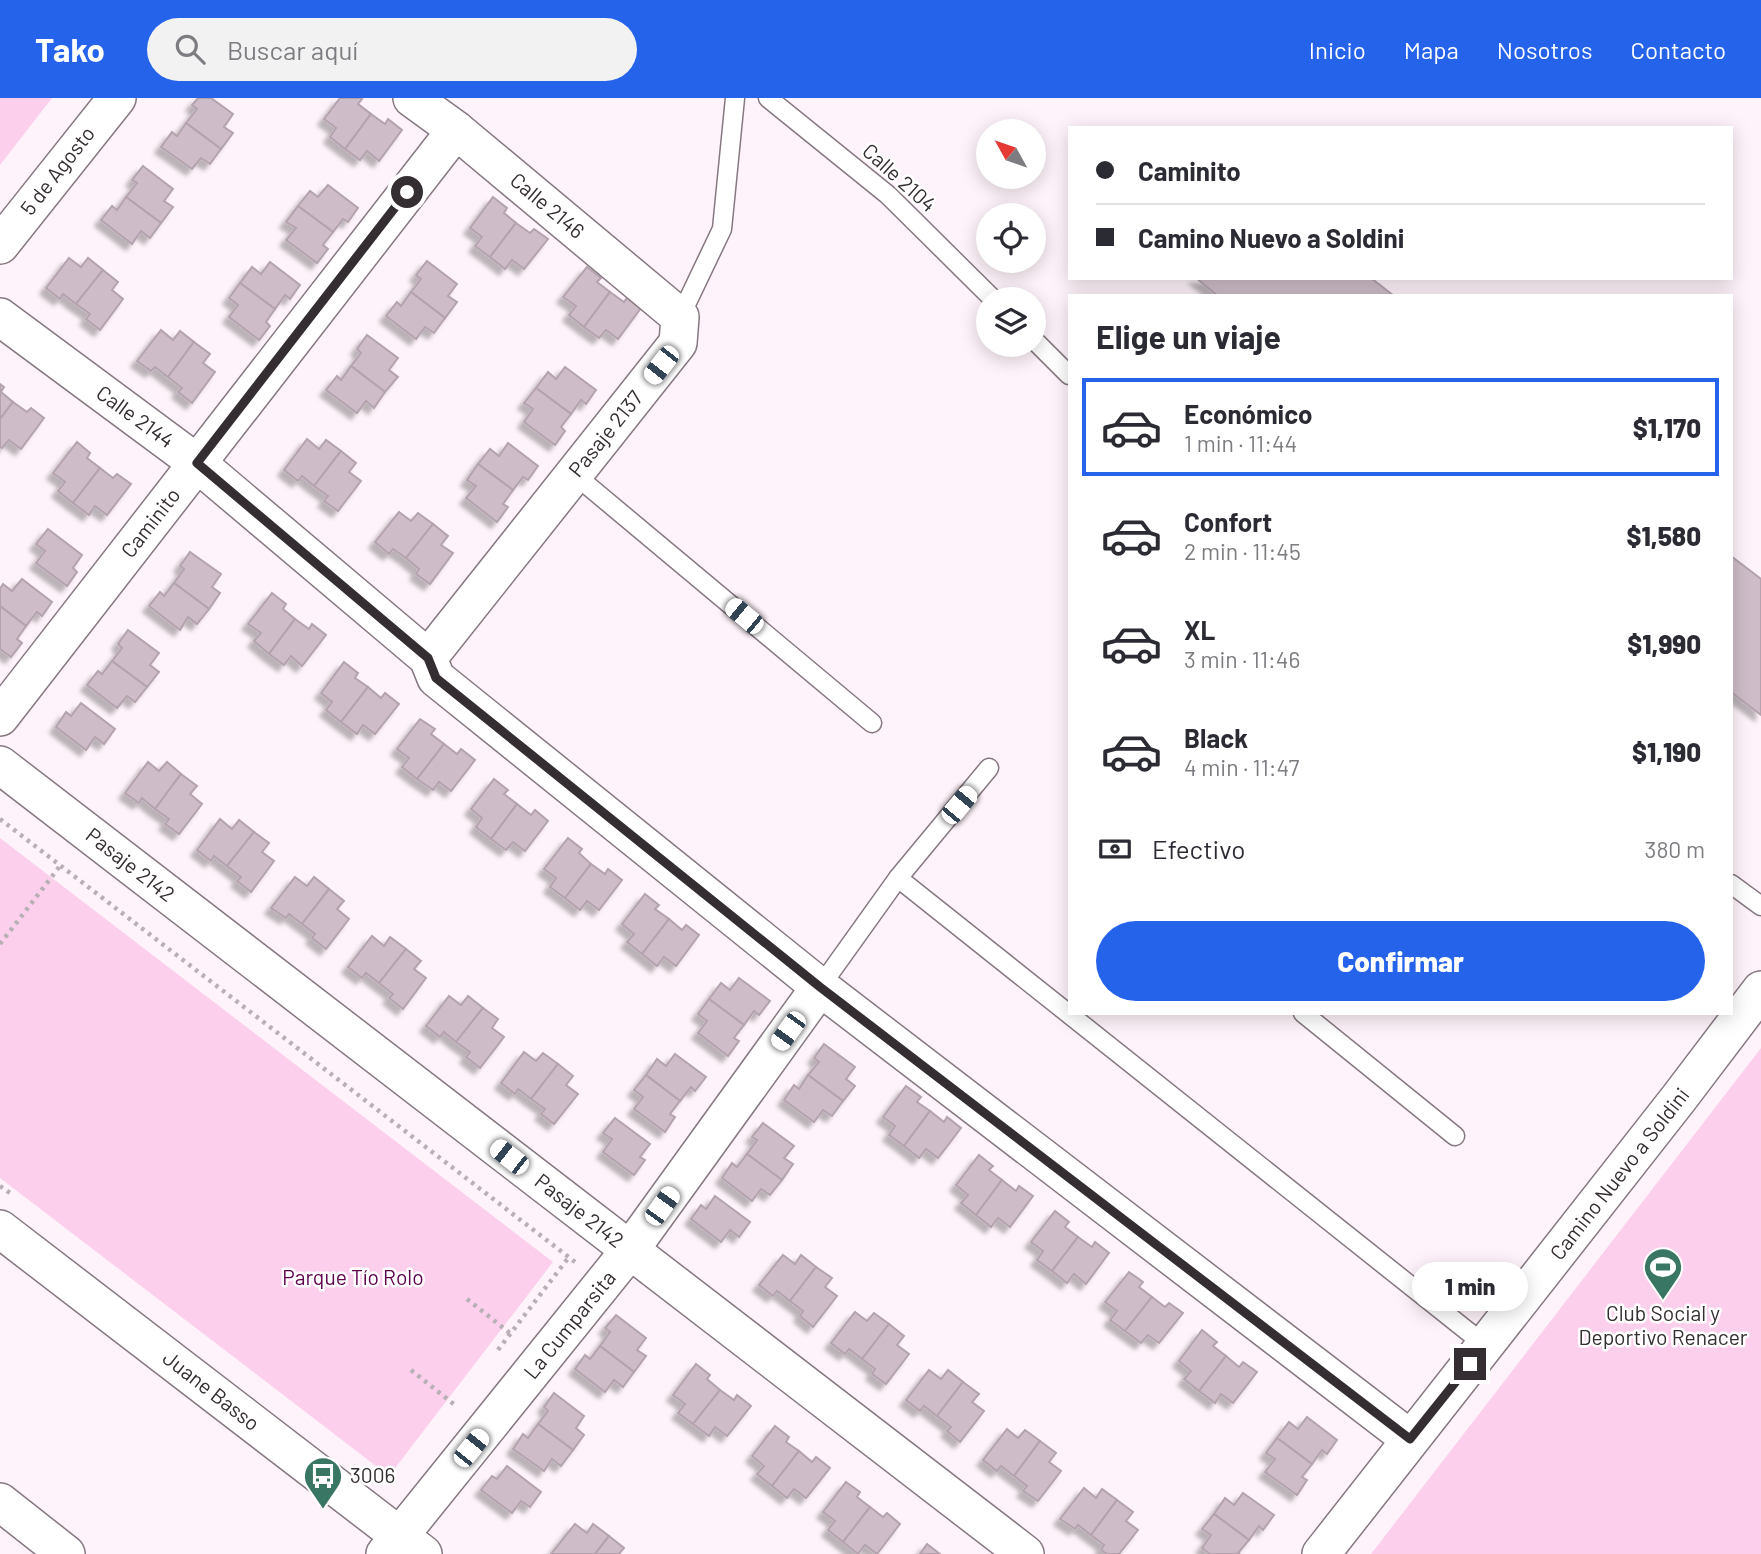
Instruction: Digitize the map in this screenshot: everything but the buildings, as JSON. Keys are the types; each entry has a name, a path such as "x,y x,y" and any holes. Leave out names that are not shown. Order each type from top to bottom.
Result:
{"street":[{"name":"5 de Agosto","path":"0,245 117,98"},
{"name":"Calle 2146","path":"412,98 456,130 680,317"},
{"name":"Caminito","path":"0,717 456,130"},
{"name":"Calle 2144","path":"0,317 197,463 428,658 436,678 820,987 1410,1439"},
{"name":"Pasaje 2137","path":"428,658 678,344 680,317"},
{"name":"Pasaje 2142","path":"0,765 1025,1554"},
{"name":"La Cumparsita","path":"403,1548 630,1250 820,987"},
{"name":"Camino Nuevo a Soldini","path":"1321,1554 1761,990"},
{"name":"Juane Basso","path":"0,1229 403,1548"},
{"path":"0,1502 66,1554"}],"lane":[{"name":"Pasaje 2137","path":"680,317 722,229 735,98"},
{"name":"Calle 2104","path":"768,98 888,195 981,287"},
{"path":"1046,352 1068,374"},
{"path":"574,474 872,723"},
{"path":"820,987 898,878 989,768"},
{"path":"898,878 1067,1006"},
{"path":"1733,885 1761,906"},
{"path":"1078,1015 1485,1345"},
{"path":"1305,1015 1455,1136"}],"path":[{"path":"0,820 603,1284"},
{"path":"0,944 60,866"},
{"path":"467,1300 511,1335"},
{"path":"411,1370 456,1406"}],"green space":[{"path":"0,98 52,98 0,165"},
{"name":"Parque Tío Rolo","path":"0,838 553,1262 389,1476 0,1178"},
{"name":"Club Social y Deportivo Renacer","path":"1761,1048 1761,1554 1371,1554"}],"place":[{"name":"Club Social y Deportivo Renacer","path":"1663,1301"},
{"name":"3006","path":"323,1510"}],"route":[{"path":"407,192 197,463 428,658 436,678 820,987 1410,1439 1470,1364"}]}
